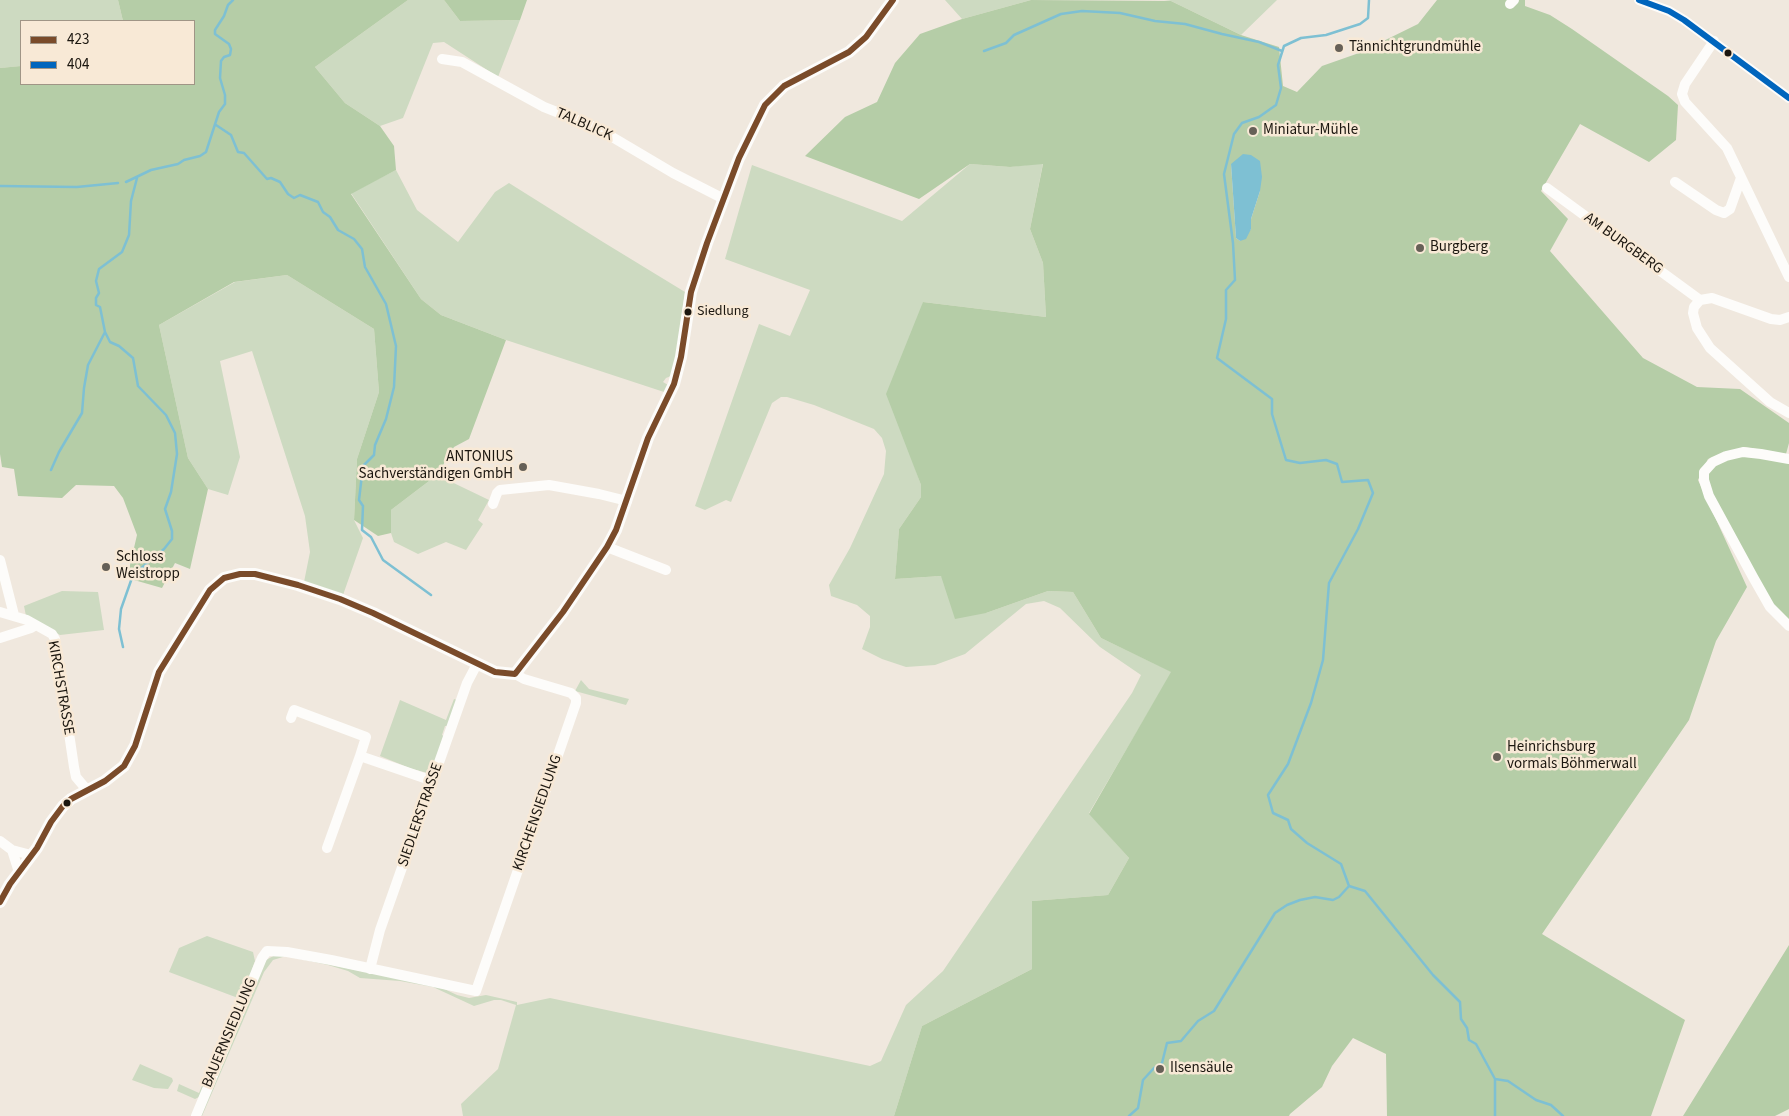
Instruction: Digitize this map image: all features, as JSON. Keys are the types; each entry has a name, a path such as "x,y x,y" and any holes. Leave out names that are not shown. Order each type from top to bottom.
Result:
{"street":[{"path":"0,902 57,814 71,799 114,775 124,766 130,757 159,672 210,590 224,578 240,574 262,575 340,599 495,672 515,674 564,612 607,548 627,502 648,438 674,384 681,358 691,292 739,158 765,105 784,86 849,52 866,37 893,0"},
{"path":"1639,0 1669,11 1714,41 1789,98"},
{"path":"1714,41 1684,84 1682,94 1685,102 1727,148 1789,277"},
{"name":"TALBLICK","path":"442,59 462,62 544,107 597,128 674,173 724,199"},
{"path":"1675,182 1716,210 1724,213 1730,209 1741,178"},
{"name":"AM BURGBERG","path":"1547,188 1700,300"},
{"path":"1789,317 1780,320 1771,319 1717,299 1706,298 1700,300 1694,307 1694,319 1697,328 1710,348 1770,402 1789,413"},
{"path":"1789,459 1742,452 1712,462 1704,472 1704,480 1709,496 1753,578 1770,606 1789,626"},
{"path":"493,504 500,490 549,485 599,494 627,502"},
{"path":"607,548 666,570"},
{"path":"0,560 14,615"},
{"name":"KIRCHSTRASSE","path":"0,612 14,615 36,625 52,634 55,639 74,767 76,776 88,790"},
{"path":"0,638 36,625"},
{"name":"SIEDLERSTRASSE","path":"370,969 380,930 467,683 477,664"},
{"name":"KIRCHENSIEDLUNG","path":"370,969 476,991 576,703 576,698 571,693 524,679 515,674"},
{"path":"291,718 294,710 366,737 327,848"},
{"path":"360,756 433,781"},
{"path":"0,840 12,850 31,855"},
{"path":"12,850 20,870"},
{"name":"BAUERNSIEDLUNG","path":"196,1116 262,958 267,951 287,952 370,969"}],"green space":[{"path":"0,0 118,0 123,20 20,20 20,66 0,68"},
{"path":"118,0 408,0 315,67 345,103 380,126 394,146 396,170 351,194 421,299 441,315 506,340 469,439 454,447 437,475 391,510 391,533 378,536 354,520 357,459 379,392 374,329 287,275 234,282 159,325 188,458 208,489 190,569 175,563 162,588 127,578 137,535 123,498 114,486 76,485 62,498 18,496 14,469 2,467 0,454 0,68 20,66 20,85 195,85 195,20 123,20"},
{"path":"408,0 444,0 460,21 520,20 498,77 444,42 433,43 403,118 380,126 345,103 315,67"},
{"path":"444,0 527,0 520,20 460,21"},
{"path":"945,0 1031,0 962,19"},
{"path":"1031,0 1171,1 1241,35 1279,47 1283,86 1297,92 1322,66 1359,53 1418,24 1437,0 1525,0 1525,6 1550,15 1572,29 1678,105 1676,140 1649,162 1580,124 1541,191 1568,219 1550,251 1643,358 1697,387 1740,389 1789,423 1789,443 1786,454 1744,447 1708,459 1698,480 1747,587 1716,641 1689,720 1542,934 1685,1020 1651,1116 1387,1116 1386,1054 1353,1038 1332,1066 1322,1087 1289,1116 894,1116 922,1026 1032,969 1032,901 1108,895 1129,858 1089,814 1171,672 1101,638 1073,592 1048,591 986,613 955,619 941,576 895,579 899,529 921,497 921,485 886,394 923,302 1046,317 1043,263 1030,229 1043,164 1010,167 970,164 919,199 805,156 845,117 877,102 895,63 920,34 962,19","holes":["1231,164 1260,191 1251,219 1251,229 1240,241 1236,238"]},
{"path":"1164,0 1277,0 1241,35 1171,1"},
{"path":"1043,163 1030,229 1043,263 1046,317 923,302 910,454 921,485 921,497 899,529 895,579 941,576 986,613 1048,591 1073,592 1101,638 1172,672 1089,813 1129,858 1108,895 1032,901 1032,969 922,1026 894,1116 463,1116 461,1104 498,1069 516,1005 501,1000 494,1000 474,1006 433,987 400,981 360,978 348,971 328,965 286,956 273,960 264,972 202,1116 198,1116 266,960 277,954 440,987 469,998 486,995 517,1002 517,1005 550,998 870,1066 881,1061 906,1005 943,971 1132,693 1141,675 1100,647 1060,608 1044,601 1026,604 965,654 935,665 906,667 882,659 862,649 870,627 870,616 857,605 831,596 829,585 850,548 884,474 886,451 882,438 874,429 814,405 787,397 781,397 772,403 731,502 726,500 705,510 695,506 759,324 790,336 810,290 725,259 752,165 902,221 970,164 1010,167"},
{"path":"396,170 417,210 458,242 495,192 509,183 685,292 676,355 671,376 663,382 668,385 664,392 506,340 441,315 421,299 351,193"},
{"path":"287,275 374,329 379,392 357,459 354,520 363,538 343,595 304,582 310,552 305,516 252,351 220,361 240,457 228,495 208,489 188,458 159,325 235,282"},
{"path":"1726,456 1789,459 1789,626 1770,607 1709,496 1704,472"},
{"path":"437,475 489,500 478,520 483,524 466,550 446,542 418,554 394,542 391,533 391,510"},
{"path":"62,591 98,592 104,630 60,635 26,616 24,606"},
{"path":"581,680 589,689 629,699 626,705 575,691"},
{"path":"454,699 457,700 449,726 445,726 442,735 445,737 432,774 412,769 380,756 400,700 446,720"},
{"path":"207,936 253,952 255,961 241,1000 199,1097 195,1099 177,1091 179,1084 199,1093 238,998 169,972 179,948"},
{"path":"1789,945 1789,1109 1775,1116 1683,1116"},
{"path":"140,1064 172,1078 173,1081 168,1089 154,1088 132,1080"}],"water":[{"path":"1243,154 1251,155 1260,161 1262,177 1260,191 1251,219 1251,229 1246,239 1240,241 1236,238 1231,164"}],"waterway":[{"path":"126,182 151,170 178,164 206,152 219,112 225,104 225,95 220,78 221,61 224,57 230,55 231,49 229,44 215,34 215,30 224,16 228,5 233,0"},
{"path":"1129,1116 1138,1108 1143,1080 1154,1068 1162,1063 1167,1043 1181,1041 1198,1021 1214,1011 1275,913 1287,905 1300,900 1315,897 1333,900 1339,897 1349,886 1341,864 1307,843 1291,829 1288,820 1273,813 1268,795 1288,764 1311,703 1323,660 1329,583 1358,529 1373,493 1368,480 1342,482 1337,464 1326,460 1300,463 1286,460 1272,414 1272,399 1217,358 1226,319 1226,290 1235,280 1233,243 1224,174 1234,134 1242,123 1259,117 1276,105 1281,88 1278,65 1284,46 1301,38 1326,35 1360,24 1368,18 1369,0"},
{"path":"984,51 1006,43 1014,35 1061,14 1082,11 1120,13 1155,21 1185,24 1259,42 1282,51"},
{"path":"216,125 231,135 238,152 244,153 267,179 271,178 280,182 288,194 294,198 300,195 318,202 323,212 330,217 338,230 354,239 362,249 365,267 386,304 396,346 394,387 386,419 375,445 374,455 363,466 359,500 363,506 362,530 371,537 383,560 431,595"},
{"path":"123,647 119,629 121,609 133,575 164,549 172,539 172,531 165,509 171,492 177,454 175,433 166,415 138,386 133,358 119,346 110,342 105,332 100,307 96,305 96,298 99,293 96,281 99,269 122,252 129,235 131,201 137,178"},
{"path":"0,186 77,187 118,183"},
{"path":"51,470 59,452 82,413 88,365 105,332"},
{"path":"1349,886 1365,891 1433,975 1460,1002 1461,1019 1467,1028 1469,1040 1476,1044 1495,1079 1508,1081 1536,1100 1551,1105 1563,1116"},
{"path":"1495,1079 1495,1116"}],"transit line":[{"name":"423","path":"0,902 10,884 37,848 51,822 63,806 71,799 105,781 124,766 135,746 159,672 210,590 224,578 240,574 255,574 298,585 340,599 373,613 495,672 515,674 563,612 607,547 616,530 648,438 674,384 681,357 691,292 707,243 739,158 765,105 784,86 849,52 866,37 893,0"},
{"name":"404","path":"1639,0 1669,11 1684,20 1789,98"}],"place":[{"name":"Tännichtgrundmühle","path":"1339,48"},
{"name":"Miniatur-Mühle","path":"1253,131"},
{"name":"Burgberg","path":"1420,248"},
{"name":"Siedlung","path":"688,312"},
{"name":"ANTONIUS Sachverständigen GmbH","path":"523,467"},
{"name":"Schloss Weistropp","path":"106,567"},
{"name":"Heinrichsburg vormals Böhmerwall","path":"1497,757"},
{"name":"Ilsensäule","path":"1160,1069"}]}
